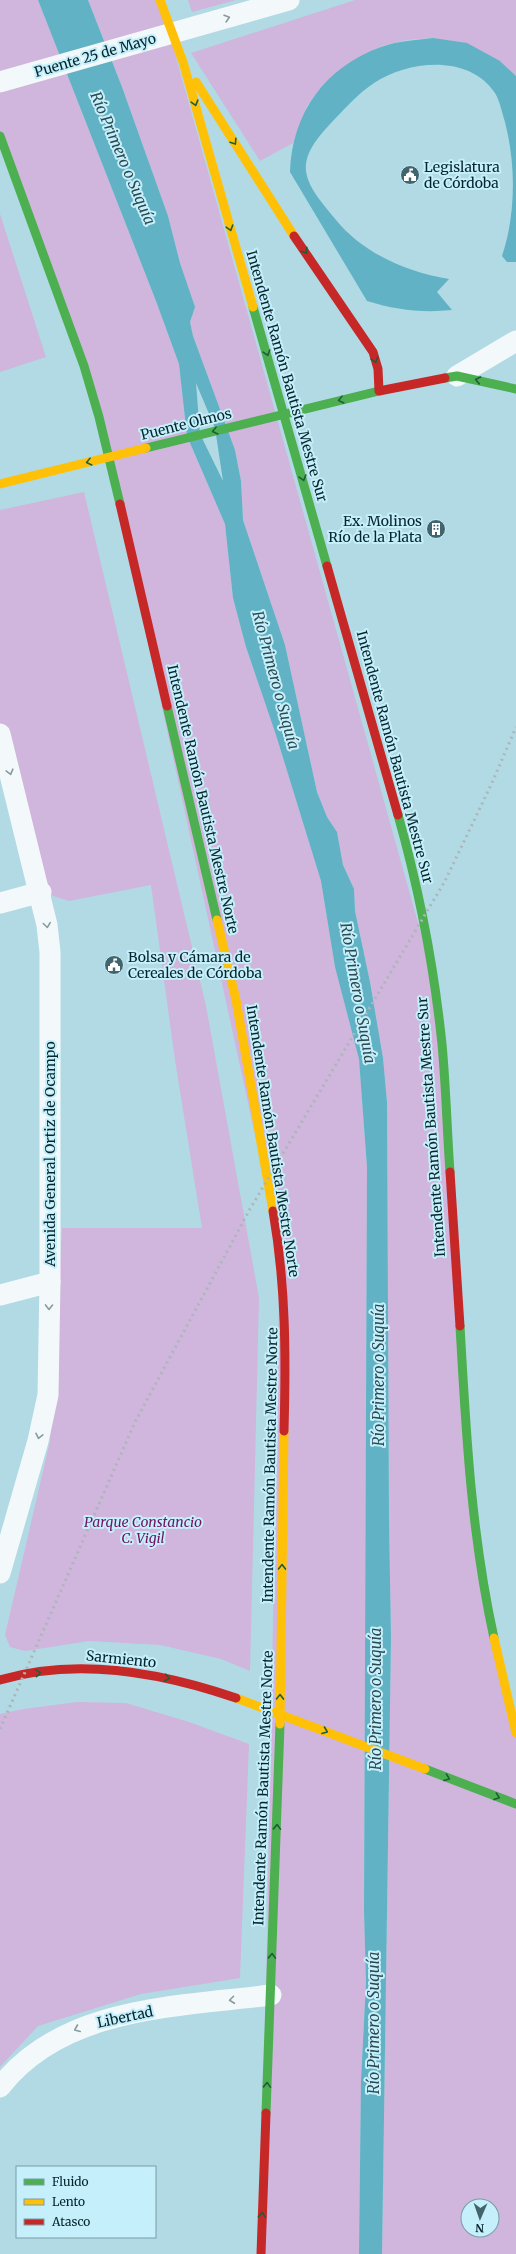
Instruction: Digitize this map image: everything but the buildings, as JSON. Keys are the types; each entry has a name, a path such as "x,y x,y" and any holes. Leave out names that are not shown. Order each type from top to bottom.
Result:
{"main road":[{"name":"Intendente Ramón Bautista Mestre Sur","path":"160,0 183,62 413,869 434,980 442,1046 470,1493 482,1583 516,1733"},
{"path":"183,62 287,225 373,352 378,369 379,391"},
{"name":"Intendente Ramón Bautista Mestre Norte","path":"0,136 84,366 99,417 236,1000 280,1250 286,1328 279,1786 261,2254"},
{"path":"457,376 516,389"},
{"name":"Puente Olmos","path":"0,484 379,391 457,376"},
{"name":"Sarmiento","path":"1,1678 24,1674 78,1669 140,1673 188,1682 237,1697 516,1804"}],"street":[{"name":"Puente 25 de Mayo","path":"0,82 289,0"},
{"path":"457,376 516,341"},
{"name":"Avenida General Ortiz de Ocampo","path":"0,734 41,892 48,925 50,952 50,1282 48,1395 38,1441 0,1573"},
{"path":"0,903 41,892"},
{"path":"0,1295 50,1282"},
{"name":"Libertad","path":"0,2087 26,2059 74,2030 101,2020 161,2009 271,1995"}],"green space":[{"path":"0,0 38,0 156,301 179,364 187,436 225,524 233,598 246,647 276,735 321,881 335,967 359,1059 367,1167 364,1910 366,1983 361,2080 359,2254 261,2254 280,1250 99,417 0,136"},
{"path":"88,0 160,0 434,980 470,1493 516,1733 516,2254 382,2254 391,1637 387,1102 383,1058 370,982 355,911 354,889 343,865 337,832 327,817 317,792 285,645 243,520 241,481 235,450 193,336 190,322 195,307 180,263 168,216 122,87"},
{"path":"188,0 236,0 192,12"},
{"path":"355,0 516,0 516,76 500,61 433,38 406,40 382,46 344,67 323,85 307,106 293,143 260,161 191,53"},
{"path":"0,214 46,357 0,372"},
{"name":"Parque Constancio C. Vigil","path":"84,492 206,1006 259,1298 250,1671 221,1659 160,1645 89,1641 25,1651 10,1647 5,1635 50,1441 62,1228 202,1228 175,1060 151,885 69,901 41,892 0,734 0,510"},
{"path":"77,1702 126,1703 189,1722 249,1744 240,1978 141,1994 38,2026 0,2067 0,1714 24,1709"}],"water":[{"name":"Río Primero o Suquía","path":"38,0 88,0 122,87 168,216 180,263 195,307 190,322 193,336 235,450 241,481 243,520 285,645 317,792 327,817 337,832 343,865 354,889 355,911 370,982 383,1058 387,1102 391,1637 382,2254 359,2254 361,2080 366,1983 364,1910 367,1167 359,1059 335,967 321,881 276,735 246,647 233,598 225,524 187,436 179,364 156,301","holes":["196,383 215,428 223,481 200,434"]},
{"path":"433,38 467,43 500,61 516,76 516,262 507,262 502,256 507,240 512,206 513,172 509,138 497,96 484,80 470,72 455,67 438,65 404,69 388,75 363,91 323,132 310,151 306,164 307,178 318,197 336,220 360,243 387,260 418,272 449,279 437,292 452,310 420,311 388,307 367,301 290,172 292,151 297,130 315,95 328,80 343,67 361,56 381,47 400,42"}],"railway":[{"path":"0,1729 135,1422 250,1209 445,881 491,785 516,727"}],"traffic: fast":[{"path":"0,136 84,366 99,417 120,504"},
{"path":"253,307 327,566"},
{"path":"445,378 457,376 516,389"},
{"path":"146,448 379,391"},
{"path":"167,706 217,920"},
{"path":"398,815 413,871 435,986 442,1044 450,1172"},
{"path":"460,1326 467,1444 475,1521 486,1599 494,1638"},
{"path":"266,2113 280,1724"},
{"path":"425,1769 516,1804"}],"traffic: slow":[{"path":"160,0 183,62 253,307"},
{"path":"196,82 294,236"},
{"path":"0,484 146,448"},
{"path":"217,920 236,1000 273,1211"},
{"path":"280,1724 284,1431"},
{"path":"494,1638 516,1733"},
{"path":"236,1698 425,1769"}],"traffic: jam":[{"path":"294,236 373,352 378,369 379,391 445,378"},
{"path":"120,504 167,706"},
{"path":"327,566 398,815"},
{"path":"450,1172 460,1326"},
{"path":"273,1211 283,1294 285,1376 284,1431"},
{"path":"0,1680 29,1673 59,1670 89,1669 119,1671 179,1681 236,1698"},
{"path":"261,2254 266,2113"}],"place":[{"name":"Legislatura de Córdoba","path":"410,175"},
{"name":"Ex. Molinos Río de la Plata","path":"436,529"},
{"name":"Bolsa y Cámara de Cereales de Córdoba","path":"114,965"}]}
